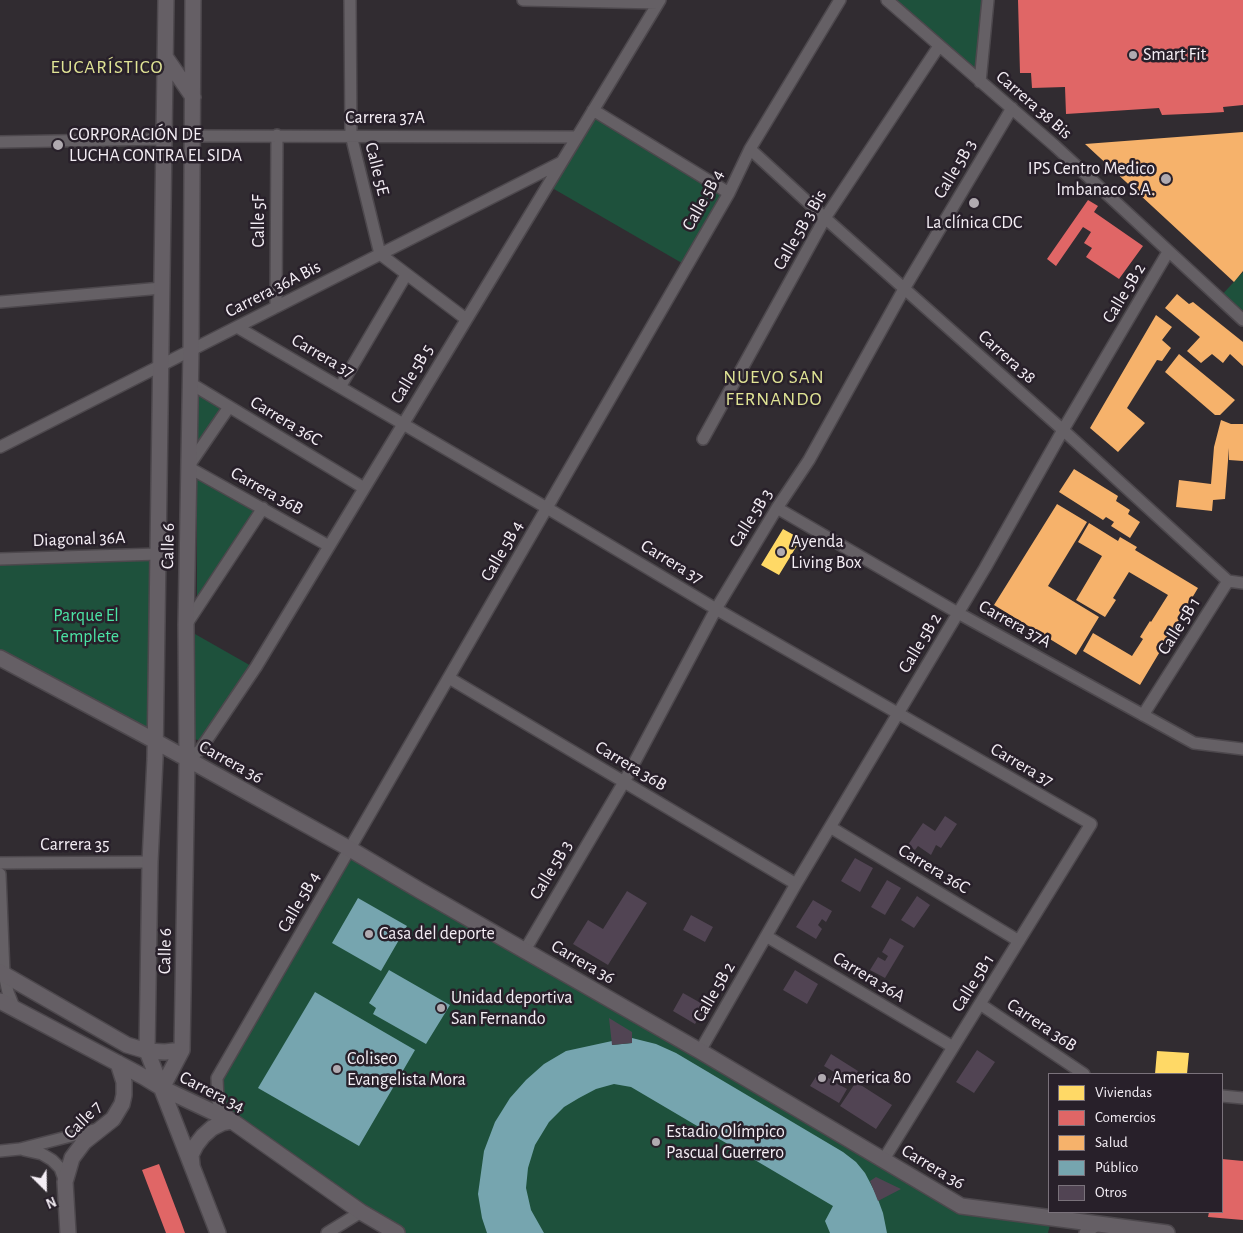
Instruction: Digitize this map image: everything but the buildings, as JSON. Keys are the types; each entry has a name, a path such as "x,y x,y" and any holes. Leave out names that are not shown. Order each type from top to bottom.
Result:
{"main road":[{"name":"Calle 6","path":"166,0 162,365 147,1051 218,1233"},
{"name":"Calle 6","path":"162,1088 182,1050 187,760 186,625 191,350 193,0"},
{"path":"166,58 193,97"},
{"name":"Carrera 36","path":"0,658 350,849 700,1051 961,1206 1102,1227 1167,1233"},
{"name":"Carrera 34","path":"2,973 127,1045 147,1051 165,1052 182,1050"},
{"name":"Carrera 34","path":"0,1001 162,1088 232,1121 361,1212 397,1233"},
{"name":"Calle 7","path":"68,1233 65,1182 72,1158 84,1142 113,1119 122,1104 124,1082 118,1064"},
{"path":"192,1166 192,1155 196,1145 203,1136 212,1128 232,1121"}],"street":[{"name":"Calle 5E","path":"350,0 351,135 380,254"},
{"path":"523,0 659,1"},
{"name":"Calle 5B 4","path":"232,1121 223,1111 218,1101 217,1078 729,193 750,149 840,0"},
{"name":"Carrera 38 Bis","path":"887,0 1012,108 1243,320"},
{"path":"980,82 988,0"},
{"name":"Calle 5B 5","path":"187,760 200,750 256,666 659,1"},
{"name":"Calle 5B 3 Bis","path":"703,439 825,218 938,46"},
{"name":"Calle 5B 3","path":"525,950 624,782 716,609 777,508 809,460 904,289 1012,108"},
{"path":"593,110 729,193"},
{"name":"Calle 5F","path":"276,307 277,135"},
{"name":"Carrera 37A","path":"193,136 576,137"},
{"path":"0,142 164,139"},
{"name":"Carrera 38","path":"750,149 1228,581"},
{"name":"Carrera 36A Bis","path":"0,446 562,162"},
{"name":"Calle 5B 2","path":"700,1051 796,884 958,613 1168,252"},
{"path":"380,254 466,319"},
{"path":"340,387 406,275"},
{"path":"0,302 162,288"},
{"name":"Carrera 37","path":"237,327 716,609 1091,824"},
{"name":"Carrera 36C","path":"190,383 364,488"},
{"path":"188,467 229,407"},
{"name":"Carrera 36B","path":"188,467 329,546"},
{"path":"186,625 263,508"},
{"name":"Carrera 37A","path":"777,508 958,613 1194,743 1243,749"},
{"name":"Diagonal 36A","path":"0,559 158,554"},
{"path":"1228,581 1243,583"},
{"name":"Calle 5B 1","path":"1143,715 1228,581"},
{"name":"Carrera 36B","path":"449,678 796,884"},
{"name":"Calle 5B 1","path":"884,1159 1091,824"},
{"name":"Carrera 36C","path":"830,828 1019,941"},
{"name":"Carrera 35","path":"0,863 150,862"},
{"path":"0,874 2,973 15,1010"},
{"name":"Carrera 36A","path":"766,936 954,1047"},
{"name":"Carrera 36B","path":"980,1004 1083,1073"},
{"path":"1223,1096 1243,1098"},
{"path":"0,1151 20,1149 102,1128"},
{"path":"20,1149 42,1154 52,1160 60,1168 65,1182"},
{"path":"327,1233 361,1212"},
{"path":"1085,1233 1102,1227"}],"green space":[{"path":"887,0 988,0 980,82"},
{"path":"593,110 729,193 687,266 547,185"},
{"path":"1243,272 1243,320 1219,298"},
{"path":"198,389 226,408 196,449"},
{"path":"197,479 260,509 197,597"},
{"name":"Parque El Templete","path":"158,554 155,742 0,658 0,559"},
{"path":"195,634 253,667 201,741 194,739"},
{"name":"Unidad deportiva San Fernando","path":"350,849 961,1206 1052,1217 1048,1233 397,1233 223,1111 217,1078"}],"place":[{"name":"Smart Fit","path":"1133,55"},
{"name":"CORPORACIÓN DE LUCHA CONTRA EL SIDA","path":"58,145"},
{"name":"IPS Centro Medico Imbanaco S.A.","path":"1166,179"},
{"name":"La clínica CDC","path":"974,203"},
{"name":"Ayenda Living Box","path":"781,552"},
{"name":"Casa del deporte","path":"369,934"},
{"name":"Unidad deportiva San Fernando","path":"441,1008"},
{"name":"Coliseo Evangelista Mora","path":"337,1069"},
{"name":"America 80","path":"822,1078"},
{"name":"Estadio Olímpico Pascual Guerrero","path":"656,1142"}],"district":[{"name":"EUCARÍSTICO","path":"107,67"},
{"name":"NUEVO SAN FERNANDO","path":"774,388"}]}
